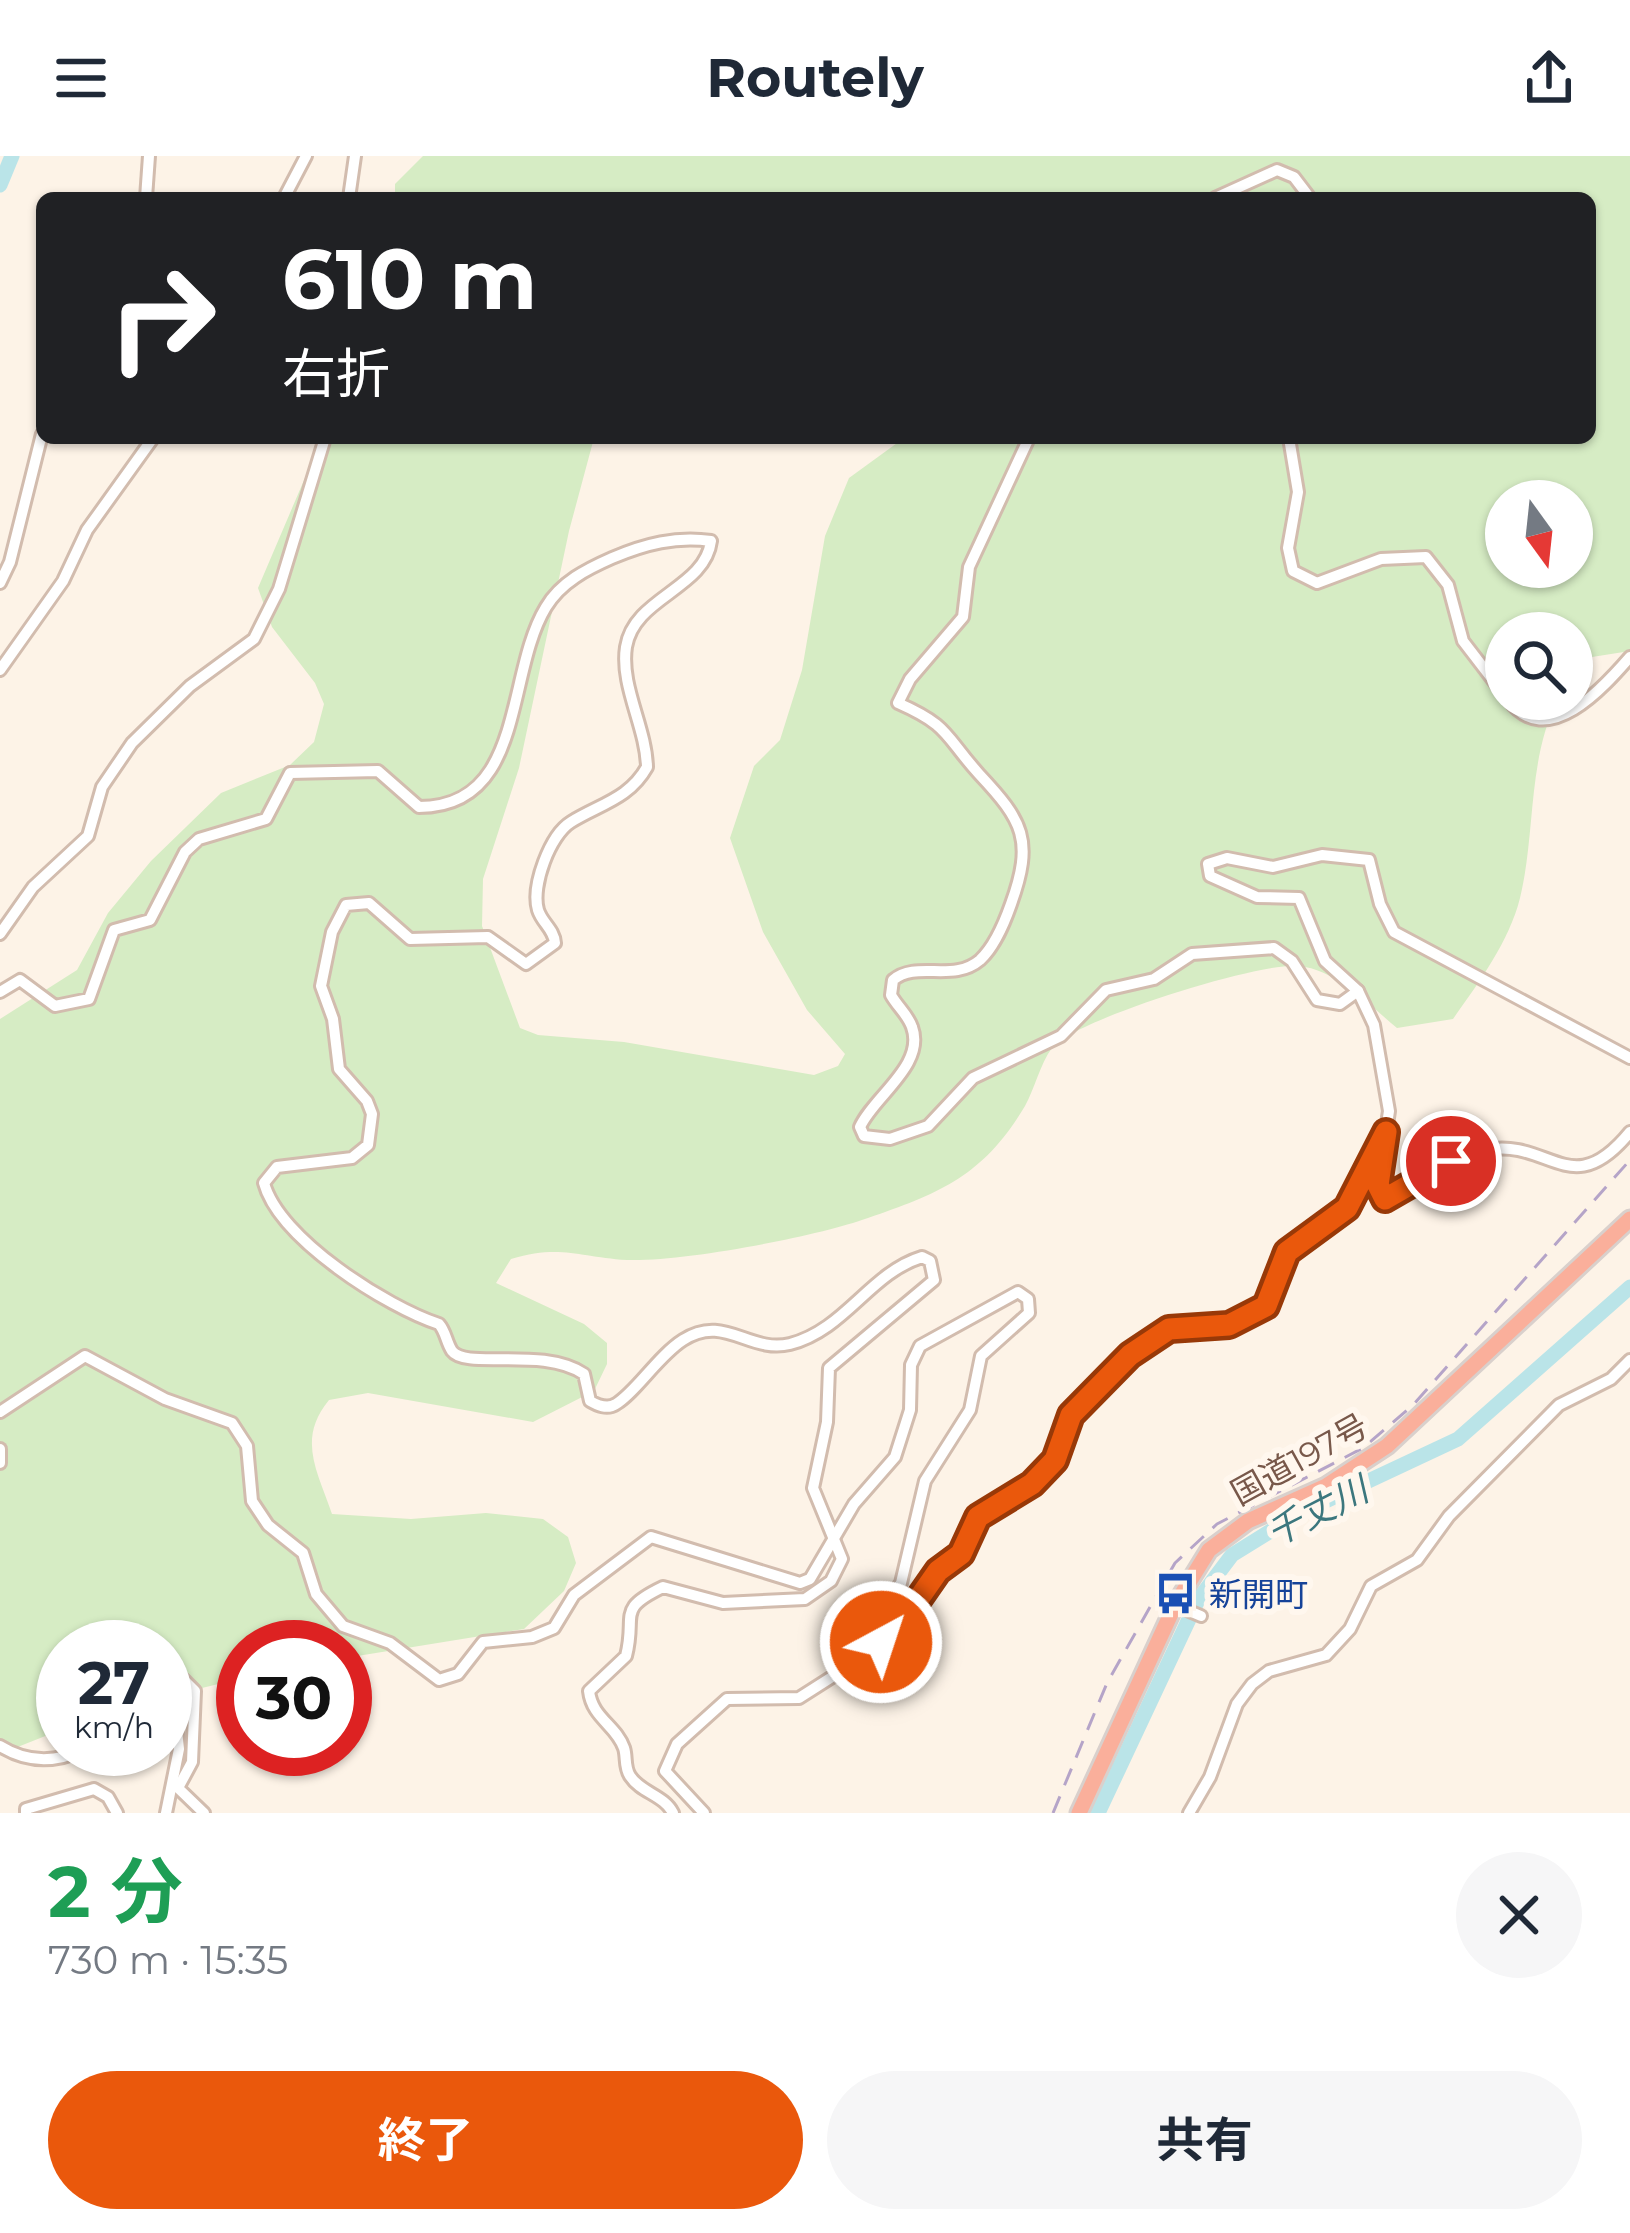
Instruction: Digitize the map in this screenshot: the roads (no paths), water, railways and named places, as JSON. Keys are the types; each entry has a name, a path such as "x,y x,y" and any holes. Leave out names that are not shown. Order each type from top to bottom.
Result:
{"highway":[{"name":"国道197号","path":"1079,1813 1190,1576 1227,1534 1326,1486 1387,1446 1630,1219"}],"street":[{"path":"146,192 149,156"},
{"path":"287,192 306,156"},
{"path":"351,192 355,156"},
{"path":"1228,192 1277,170 1294,177 1305,192"},
{"path":"0,583 10,562 40,444"},
{"path":"0,670 63,581 87,530 149,444"},
{"path":"0,934 33,887 88,836 102,787 132,743 190,686 254,639 279,589 323,444"},
{"path":"1026,444 969,567 963,617 910,679 898,703 936,720 1003,796 1020,825 1023,860 998,934 976,964 956,973 912,973 893,980 891,994 914,1031 914,1046 897,1078 866,1114 860,1127 864,1136 890,1139 928,1126 974,1078 1061,1036 1106,990 1154,979 1192,954 1274,948 1292,961 1317,1000 1340,1004 1358,991"},
{"path":"1290,444 1298,492 1288,548 1293,571 1317,583 1382,559 1426,557 1448,585 1463,641 1485,670"},
{"path":"0,992 20,980 55,1006 88,999 114,930 150,920 185,852 199,839 266,819 290,773 378,772 418,807 465,798 496,761 535,630 554,596 588,568 622,554 675,538 711,541 703,563 643,615 629,635 625,664 647,767 629,792 565,825 554,844 541,873 537,908 555,943 526,964 488,937 410,939 369,903 346,905 332,932 322,996 333,1019 339,1070 368,1101 372,1131 368,1145 352,1158 277,1167 264,1183 274,1203 315,1249 396,1308 439,1324 453,1354 467,1361 530,1356 572,1365 584,1373 590,1401 604,1407 616,1404 654,1363 700,1331 724,1328 761,1342 788,1345 827,1328 906,1262 922,1257 930,1261 934,1280 829,1368 827,1423 812,1473 814,1498 841,1566 805,1599 723,1603 670,1586 634,1601 628,1610 626,1656 589,1697 593,1711 624,1745 627,1773 673,1813"},
{"path":"1593,693 1630,657"},
{"path":"1630,1058 1394,932 1380,904 1369,860 1322,855 1273,867 1227,858 1208,864 1210,876 1239,892 1299,898 1325,961 1358,991 1381,1053 1389,1111 1378,1185 1385,1199 1451,1161 1486,1150 1504,1148 1580,1168 1601,1163 1630,1132"},
{"path":"704,1813 665,1771 676,1744 727,1699 799,1698 890,1640 938,1571 961,1554 978,1517 1032,1484 1055,1460 1071,1415 1130,1355 1169,1329 1229,1325 1266,1306 1287,1252 1347,1208 1386,1132"},
{"path":"0,1412 85,1356 165,1399 232,1423 247,1446 252,1501 268,1525 309,1562 316,1594 326,1610 351,1631 390,1643 439,1680 458,1674 483,1642 532,1637 554,1628 584,1586 651,1538 800,1582 810,1579 854,1504 895,1457 910,1410 911,1365 920,1346 984,1315 1006,1294 1023,1294 1029,1313 982,1356 970,1410 925,1480 901,1583 866,1629 867,1641 890,1640"},
{"path":"1189,1813 1210,1777 1237,1704 1252,1684 1269,1671 1327,1655 1350,1629 1371,1586 1417,1560 1449,1516 1559,1405 1611,1379 1630,1360"},
{"path":"0,1449 0,1463"},
{"path":"1179,1606 1201,1616"},
{"path":"192,1688 196,1709 192,1762"},
{"path":"0,1746 36,1760"},
{"path":"166,1813 174,1776"},
{"path":"184,1776 178,1788 204,1813"},
{"path":"26,1813 94,1789 117,1813"}],"waterway":[{"path":"0,185 12,156"},
{"name":"千丈川","path":"1098,1813 1198,1600 1232,1555 1298,1514 1458,1439 1630,1287"}],"railway":[{"path":"1053,1813 1107,1683 1175,1563 1217,1524 1363,1448 1413,1405 1630,1160"}],"place":[{"name":"新開町","path":"1175,1594"}]}
